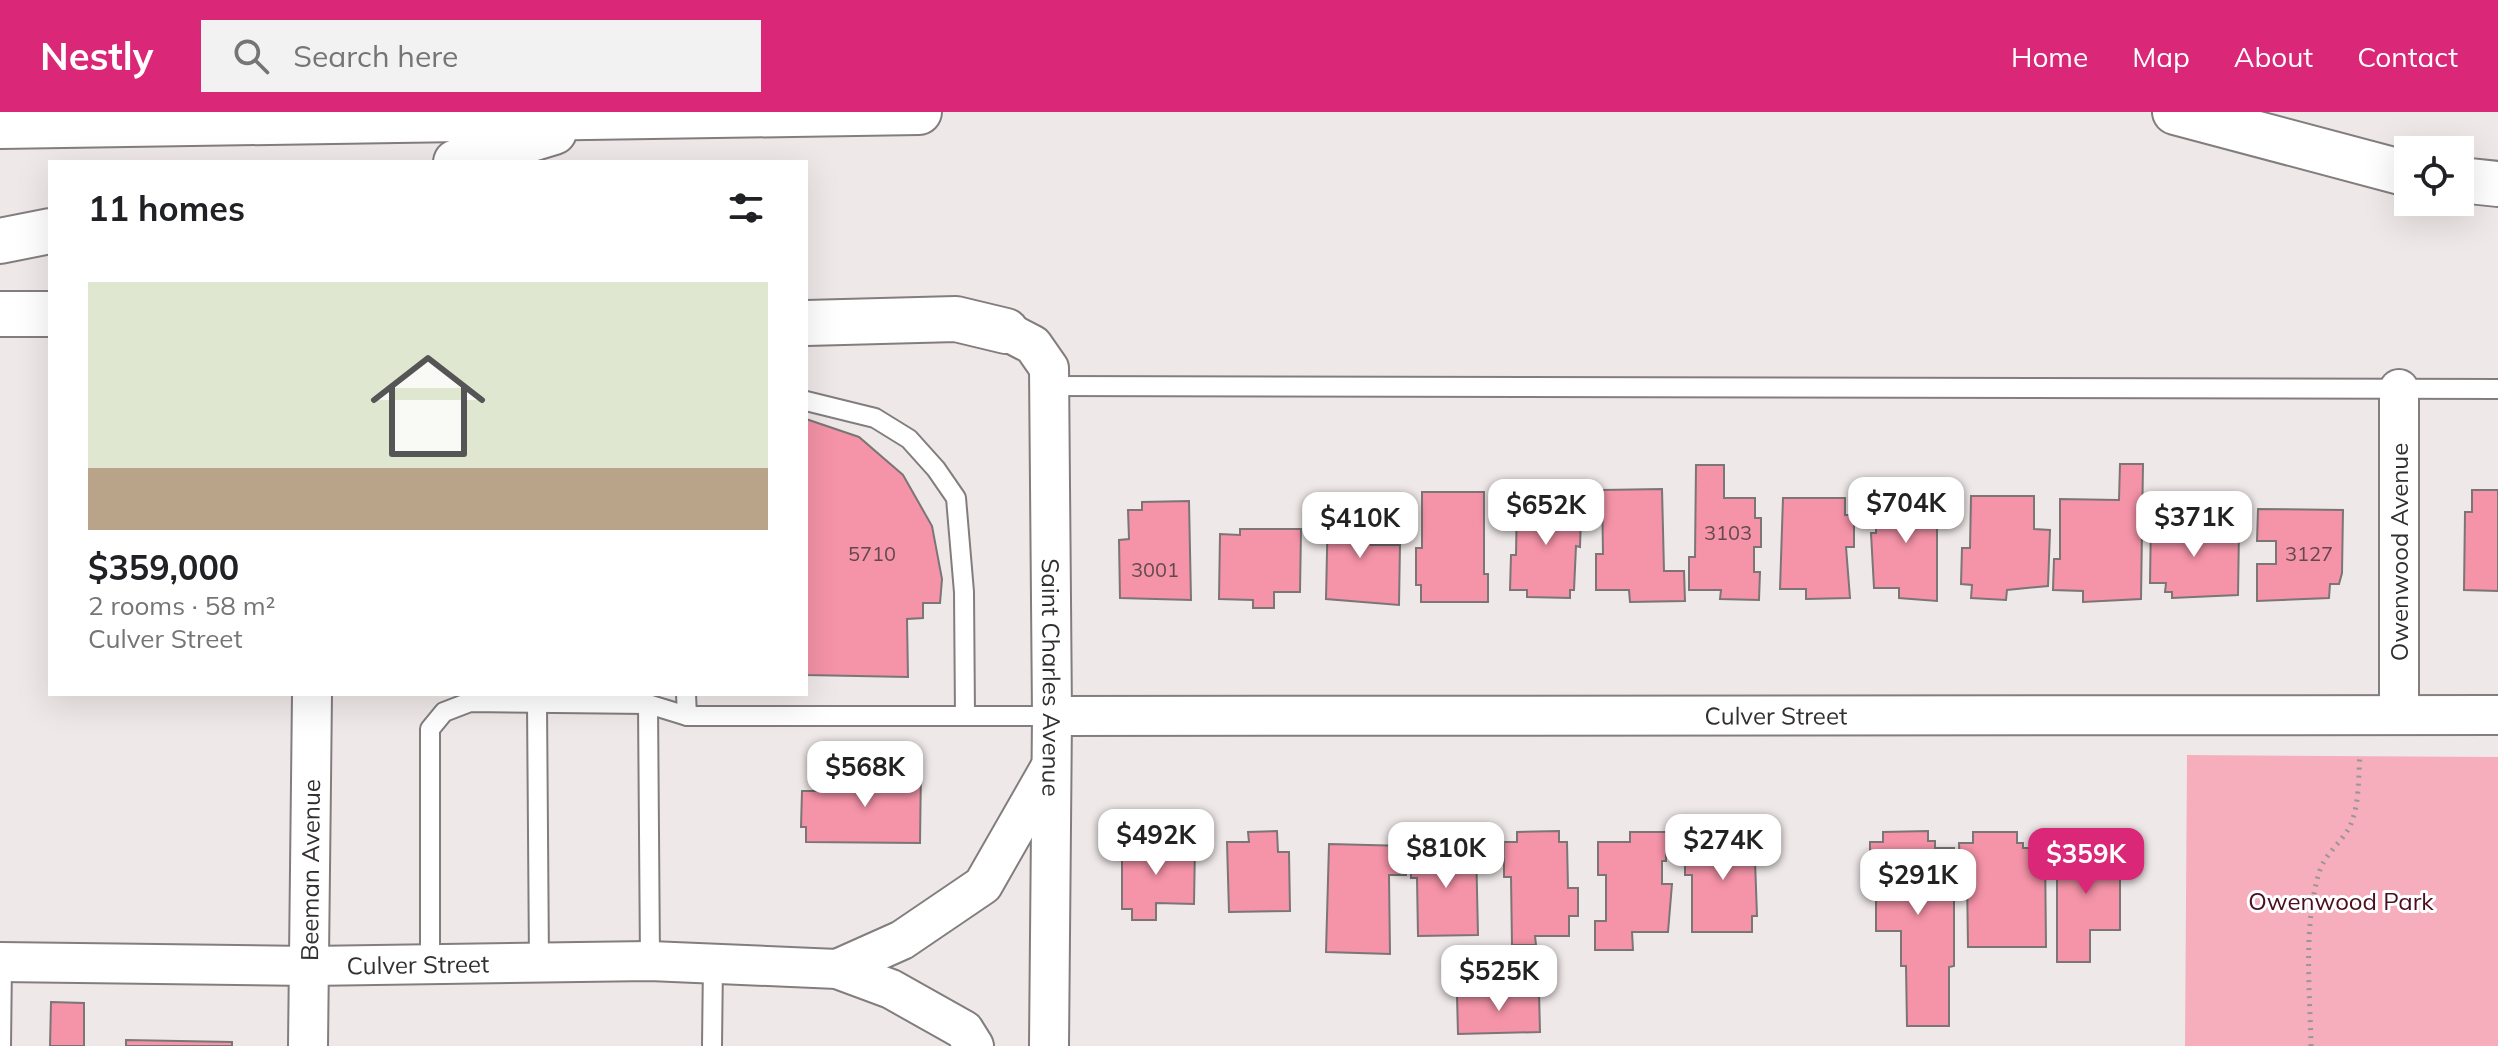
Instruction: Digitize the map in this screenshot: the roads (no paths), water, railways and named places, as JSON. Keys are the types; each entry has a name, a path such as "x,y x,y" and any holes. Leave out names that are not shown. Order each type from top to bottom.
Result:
{"main road":[{"path":"0,126 919,112"},
{"path":"2175,112 2394,170"},
{"path":"463,160 603,117"},
{"path":"2474,181 2498,184"},
{"path":"0,241 48,231"},
{"path":"0,314 48,314"},
{"path":"808,323 956,319 1006,331"}],"street":[{"name":"Saint Charles Avenue","path":"1006,331 1033,345 1049,368 1052,716 1049,1046"},
{"name":"Owenwood Avenue","path":"2399,389 2399,714"},
{"name":"Beeman Avenue","path":"308,1046 312,696"},
{"name":"Culver Street","path":"1052,716 2498,715"},
{"path":"837,969 902,940 983,885 1052,764"},
{"name":"Culver Street","path":"1,962 309,966 650,961 837,969"},
{"path":"837,969 903,996 964,1030 974,1046"}],"lane":[{"path":"1049,386 2498,389"},
{"path":"808,401 875,418 909,439 936,469 956,498 964,592 965,716"},
{"path":"686,696 687,716"},
{"path":"430,964 430,729 444,712 470,702 648,704 687,716 1052,716"},
{"path":"537,703 539,962"},
{"path":"648,704 650,961"},
{"path":"1,962 1,1046"},
{"path":"712,1046 713,962"}],"park label":[{"name":"Owenwood Park","path":"2341,901"}]}
